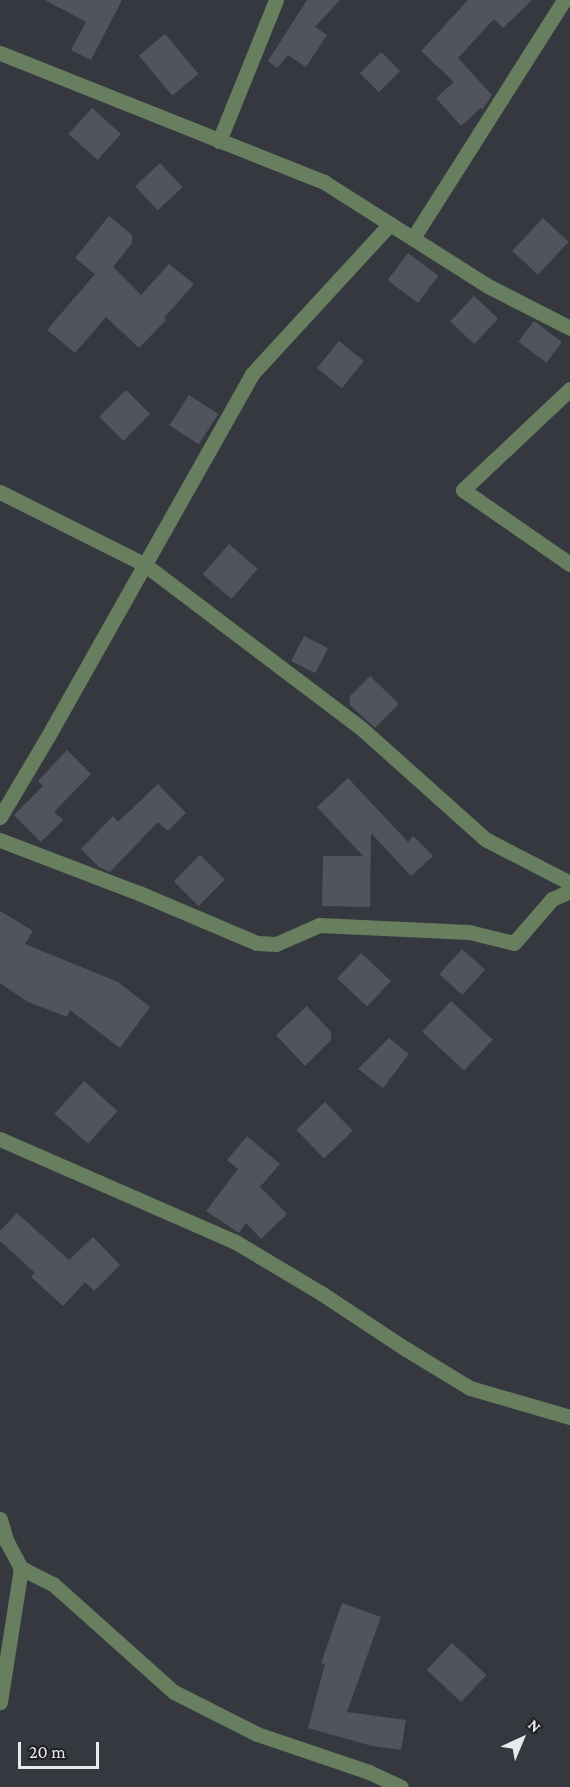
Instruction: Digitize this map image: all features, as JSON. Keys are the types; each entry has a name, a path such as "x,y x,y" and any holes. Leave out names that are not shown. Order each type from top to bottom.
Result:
{"street":[{"path":"219,141 276,0"},
{"path":"412,238 564,0"},
{"path":"0,53 324,182 488,286 570,328"},
{"path":"0,817 252,374 390,224"},
{"path":"570,389 463,490 570,564"},
{"path":"0,492 144,564 361,728 485,839 570,883"},
{"path":"0,840 140,892 257,943 276,944 319,924 469,932 514,943 552,899 570,891"},
{"path":"0,1139 234,1241 321,1293 470,1388 570,1417"},
{"path":"0,1519 3,1539 21,1568 53,1584 174,1692 257,1734 369,1772 400,1787"},
{"path":"0,1702 21,1568"}],"building":[{"path":"45,0 122,0 91,60 71,50 86,22"},
{"path":"307,0 340,0 315,27 327,35 306,67 288,55 277,68 268,61"},
{"path":"468,0 532,0 503,28 494,19 458,58 492,95 483,109 481,108 461,126 436,98 454,82 421,51"},
{"path":"165,34 198,74 172,96 139,56"},
{"path":"381,52 400,71 379,92 360,73"},
{"path":"92,108 121,134 98,160 69,134"},
{"path":"160,163 183,187 158,210 135,186"},
{"path":"109,216 132,235 132,243 113,267 141,295 169,264 194,284 164,318 166,320 139,348 106,317 75,353 47,330 95,274 75,258"},
{"path":"543,218 569,242 538,275 512,251"},
{"path":"408,253 438,276 418,303 388,280"},
{"path":"474,296 498,319 474,344 450,322"},
{"path":"534,321 562,342 546,363 518,342"},
{"path":"339,341 364,361 342,388 317,368"},
{"path":"126,390 150,414 123,441 99,417"},
{"path":"189,395 218,414 199,444 169,425"},
{"path":"229,544 258,569 231,599 203,574"},
{"path":"304,636 328,648 315,673 291,661"},
{"path":"370,676 399,704 375,728 350,705 350,696"},
{"path":"67,750 91,774 54,812 63,820 41,842 14,815 43,786 38,781"},
{"path":"348,778 408,842 413,836 433,856 411,876 371,833 370,907 322,906 323,856 363,856 317,807"},
{"path":"158,784 186,813 168,831 158,822 110,872 99,867 81,849 113,816 118,822"},
{"path":"200,855 225,880 199,906 174,881"},
{"path":"0,911 33,931 25,944 118,982 150,1007 120,1048 70,1010 67,1017 28,1002 0,983"},
{"path":"462,949 485,970 462,995 439,974"},
{"path":"361,953 391,981 367,1007 337,979"},
{"path":"451,1001 493,1040 464,1071 422,1032"},
{"path":"307,1006 331,1032 331,1040 305,1066 276,1035"},
{"path":"389,1038 409,1054 383,1088 358,1069"},
{"path":"84,1081 117,1111 88,1144 55,1114"},
{"path":"325,1102 353,1131 324,1159 296,1130"},
{"path":"247,1136 280,1164 260,1187 287,1214 261,1239 246,1223 239,1233 206,1211 238,1169 227,1160"},
{"path":"17,1213 69,1260 93,1237 120,1265 94,1291 85,1282 63,1306 31,1277 35,1273 0,1241 0,1231"},
{"path":"342,1603 381,1617 347,1712 406,1720 401,1750 372,1746 308,1728 325,1664 321,1663"},
{"path":"452,1643 486,1675 461,1702 427,1670"}]}
